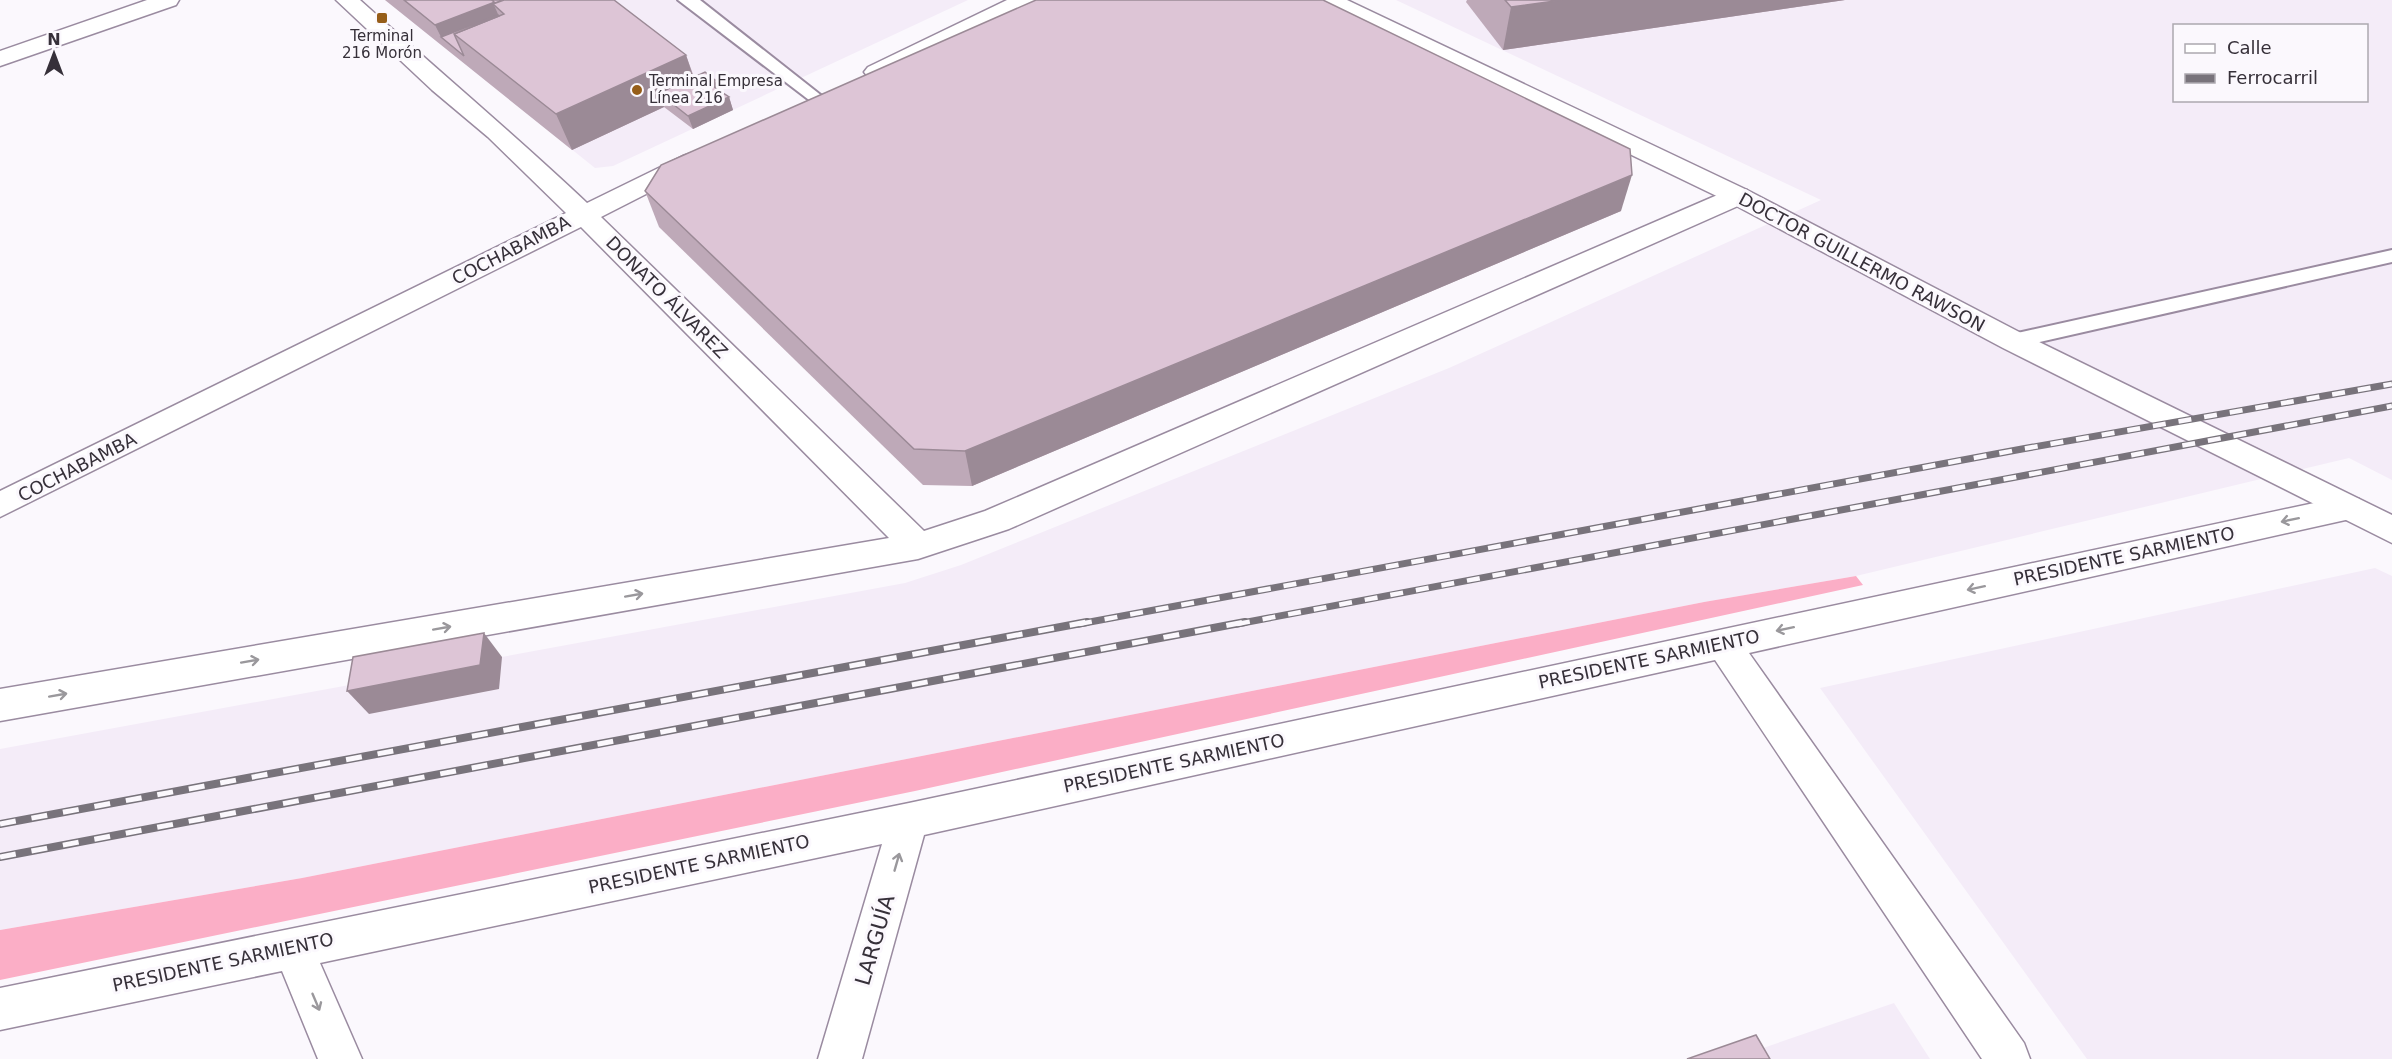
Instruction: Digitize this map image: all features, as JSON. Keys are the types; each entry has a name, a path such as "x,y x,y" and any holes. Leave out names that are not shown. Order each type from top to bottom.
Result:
{"street":[{"path":"0,59 168,0"},
{"name":"DONATO ÁLVAREZ","path":"347,0 497,132 583,214 918,546"},
{"path":"827,96 1026,0"},
{"name":"DOCTOR GUILLERMO RAWSON","path":"1329,0 1738,196 2013,341 2392,530"},
{"name":"COCHABAMBA","path":"0,506 583,214 712,152"},
{"path":"0,705 918,546 998,520 1738,196"},
{"name":"PRESIDENTE SARMIENTO","path":"0,1009 909,821 1722,642 2347,508"},
{"path":"1722,642 2008,1059"},
{"name":"LARGUÍA","path":"840,1059 909,821"},
{"path":"293,948 340,1059"}],"lane":[{"path":"687,0 827,96"},
{"path":"2013,341 2392,256"}],"shaded area":[{"name":"Terminal Empresa Línea 216","path":"385,0 968,0 613,166 595,168"},
{"path":"1396,0 2392,0 2392,480 2349,458 1856,576 1704,602 302,878 0,930 0,749 905,583 961,565 1449,368 1821,200"},
{"path":"2375,568 2392,576 2392,1059 2087,1059 1820,688"},
{"path":"1856,576 1863,585 915,791 0,980 0,930 302,878 1704,602"},
{"path":"1894,1003 1930,1059 1731,1059"}],"building":[{"path":"404,0 492,0 495,2 435,25"},
{"path":"504,0 614,0 686,55 556,114 454,34 504,14 493,4"},
{"path":"1036,0 1323,0 1630,149 1632,175 965,451 914,449 645,191 661,165"},
{"path":"1505,0 1562,0 1511,7"},
{"path":"498,15 454,34 464,56 441,37"},
{"path":"705,72 715,80 708,83 729,97 688,116 659,93"},
{"path":"484,633 480,665 347,691 353,657"},
{"path":"1756,1035 1770,1059 1687,1059"}],"railway":[{"path":"1079,624 2022,449 2392,384"},
{"path":"1237,624 2392,406"},
{"path":"0,824 1087,622"},
{"path":"0,857 1245,622"}],"place":[{"name":"Terminal 216 Morón","path":"382,18"},
{"name":"Terminal Empresa Línea 216","path":"637,90"}]}
